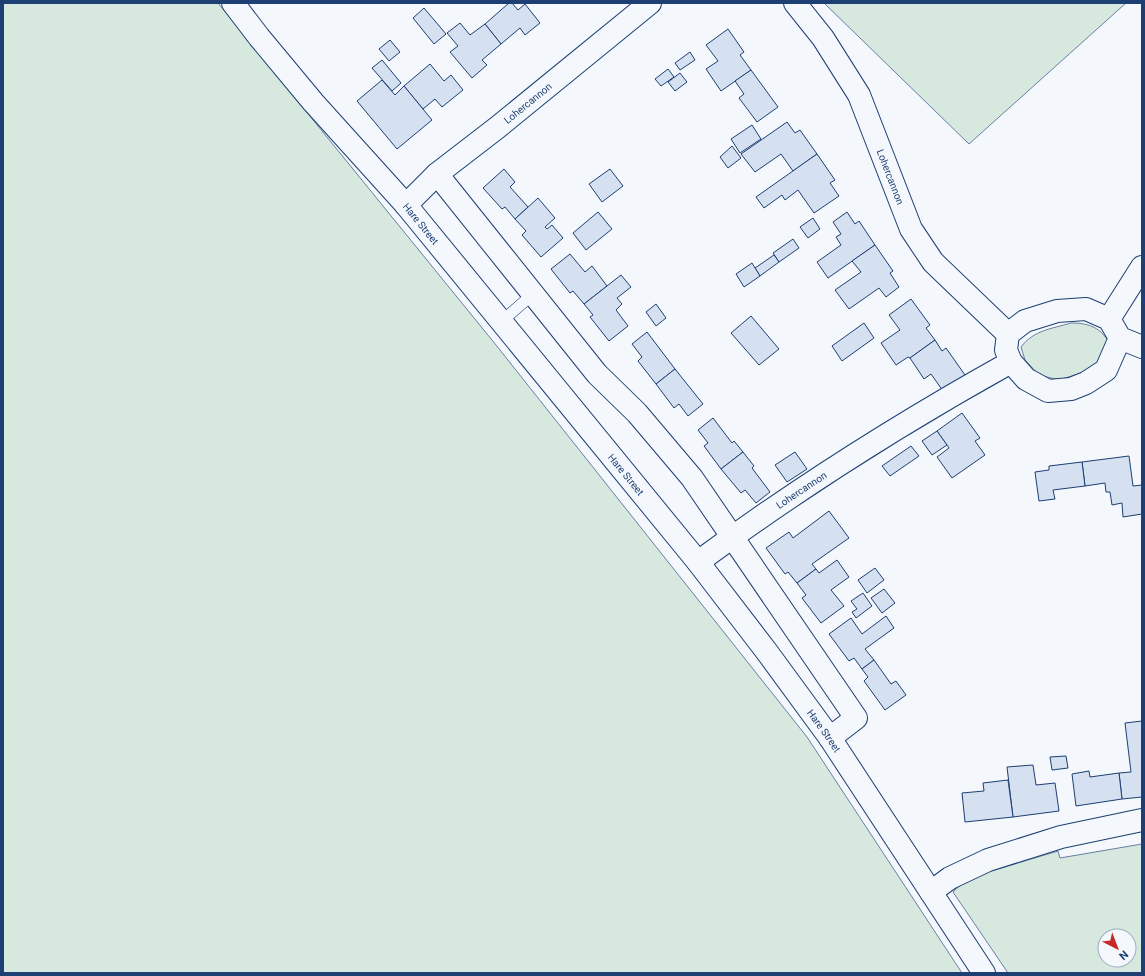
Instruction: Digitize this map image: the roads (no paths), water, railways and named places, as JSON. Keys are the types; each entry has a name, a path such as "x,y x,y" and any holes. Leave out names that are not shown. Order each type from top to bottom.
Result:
{"street":[{"name":"Hare Street","path":"233,3 313,102 406,205 698,562 767,652 830,738 984,973"},
{"name":"Lohercannon","path":"406,205 437,174 498,127 650,3"},
{"name":"Lohercannon","path":"795,3 823,38 859,95 911,229 933,262 1008,334"},
{"path":"437,174 597,374 637,413 692,478 856,718 830,738"},
{"path":"1142,267 1114,328 1106,370 1086,383 1071,389 1048,391 1026,379 1011,362 1006,350 1008,334 1025,321 1057,311 1086,309 1114,328 1142,347"},
{"name":"Lohercannon","path":"698,562 847,460 966,387 1011,362"},
{"path":"931,892 950,878 988,860 1061,837 1142,820"}],"lane":[{"path":"502,321 533,294"}]}
